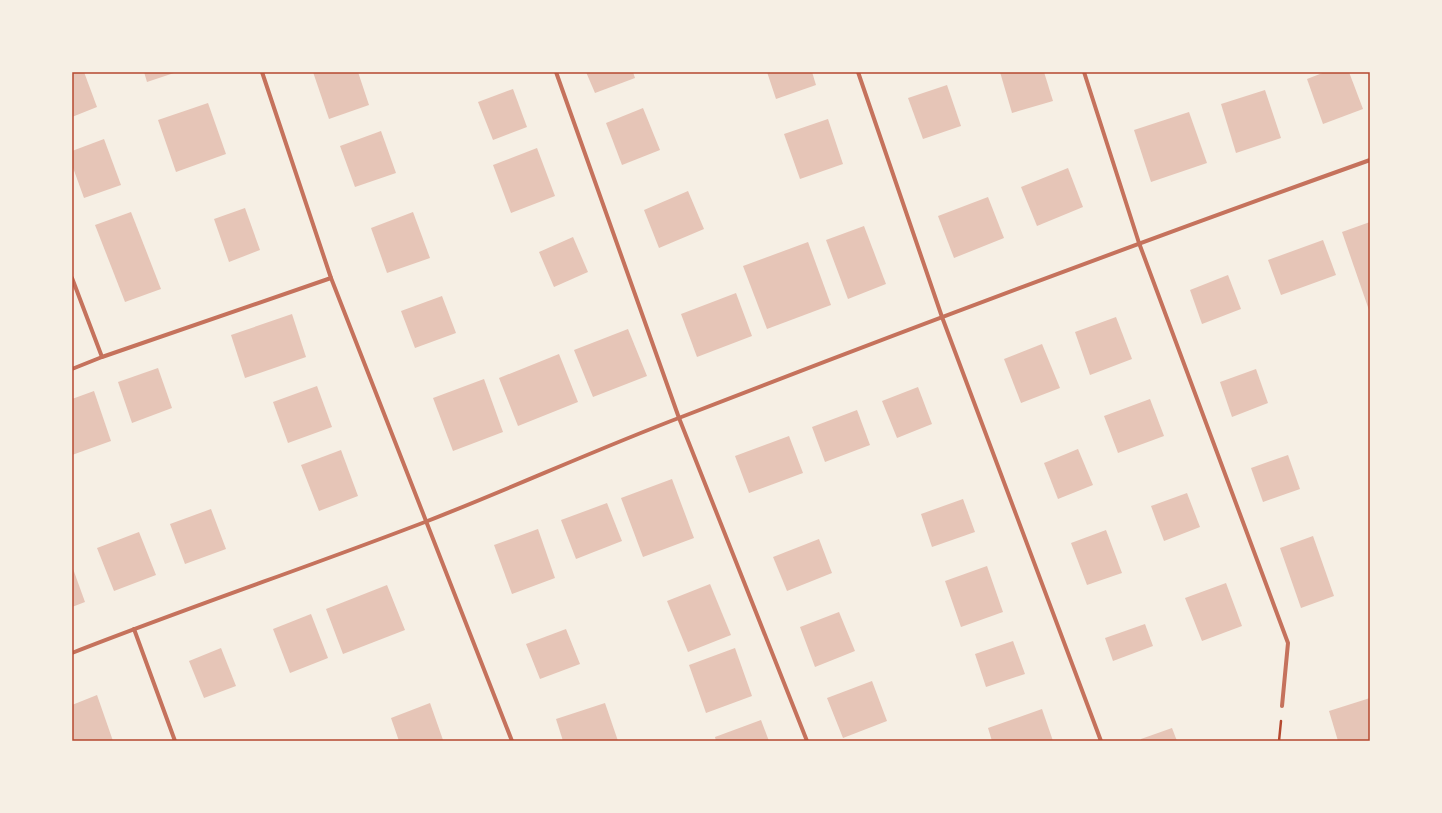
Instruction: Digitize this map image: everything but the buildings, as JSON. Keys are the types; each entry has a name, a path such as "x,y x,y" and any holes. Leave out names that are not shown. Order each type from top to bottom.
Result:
{"street":[{"path":"262,72 330,278 512,741"},
{"path":"556,72 679,418 807,741"},
{"path":"858,72 942,317 1101,741"},
{"path":"1084,72 1139,243 1288,643 1282,706"},
{"path":"72,653 426,521 679,418 942,317 1139,243 1370,160"},
{"path":"72,278 102,357"},
{"path":"72,369 102,357 330,278"},
{"path":"134,629 175,741"}],"path":[{"path":"1279,741 1282,706"}]}
